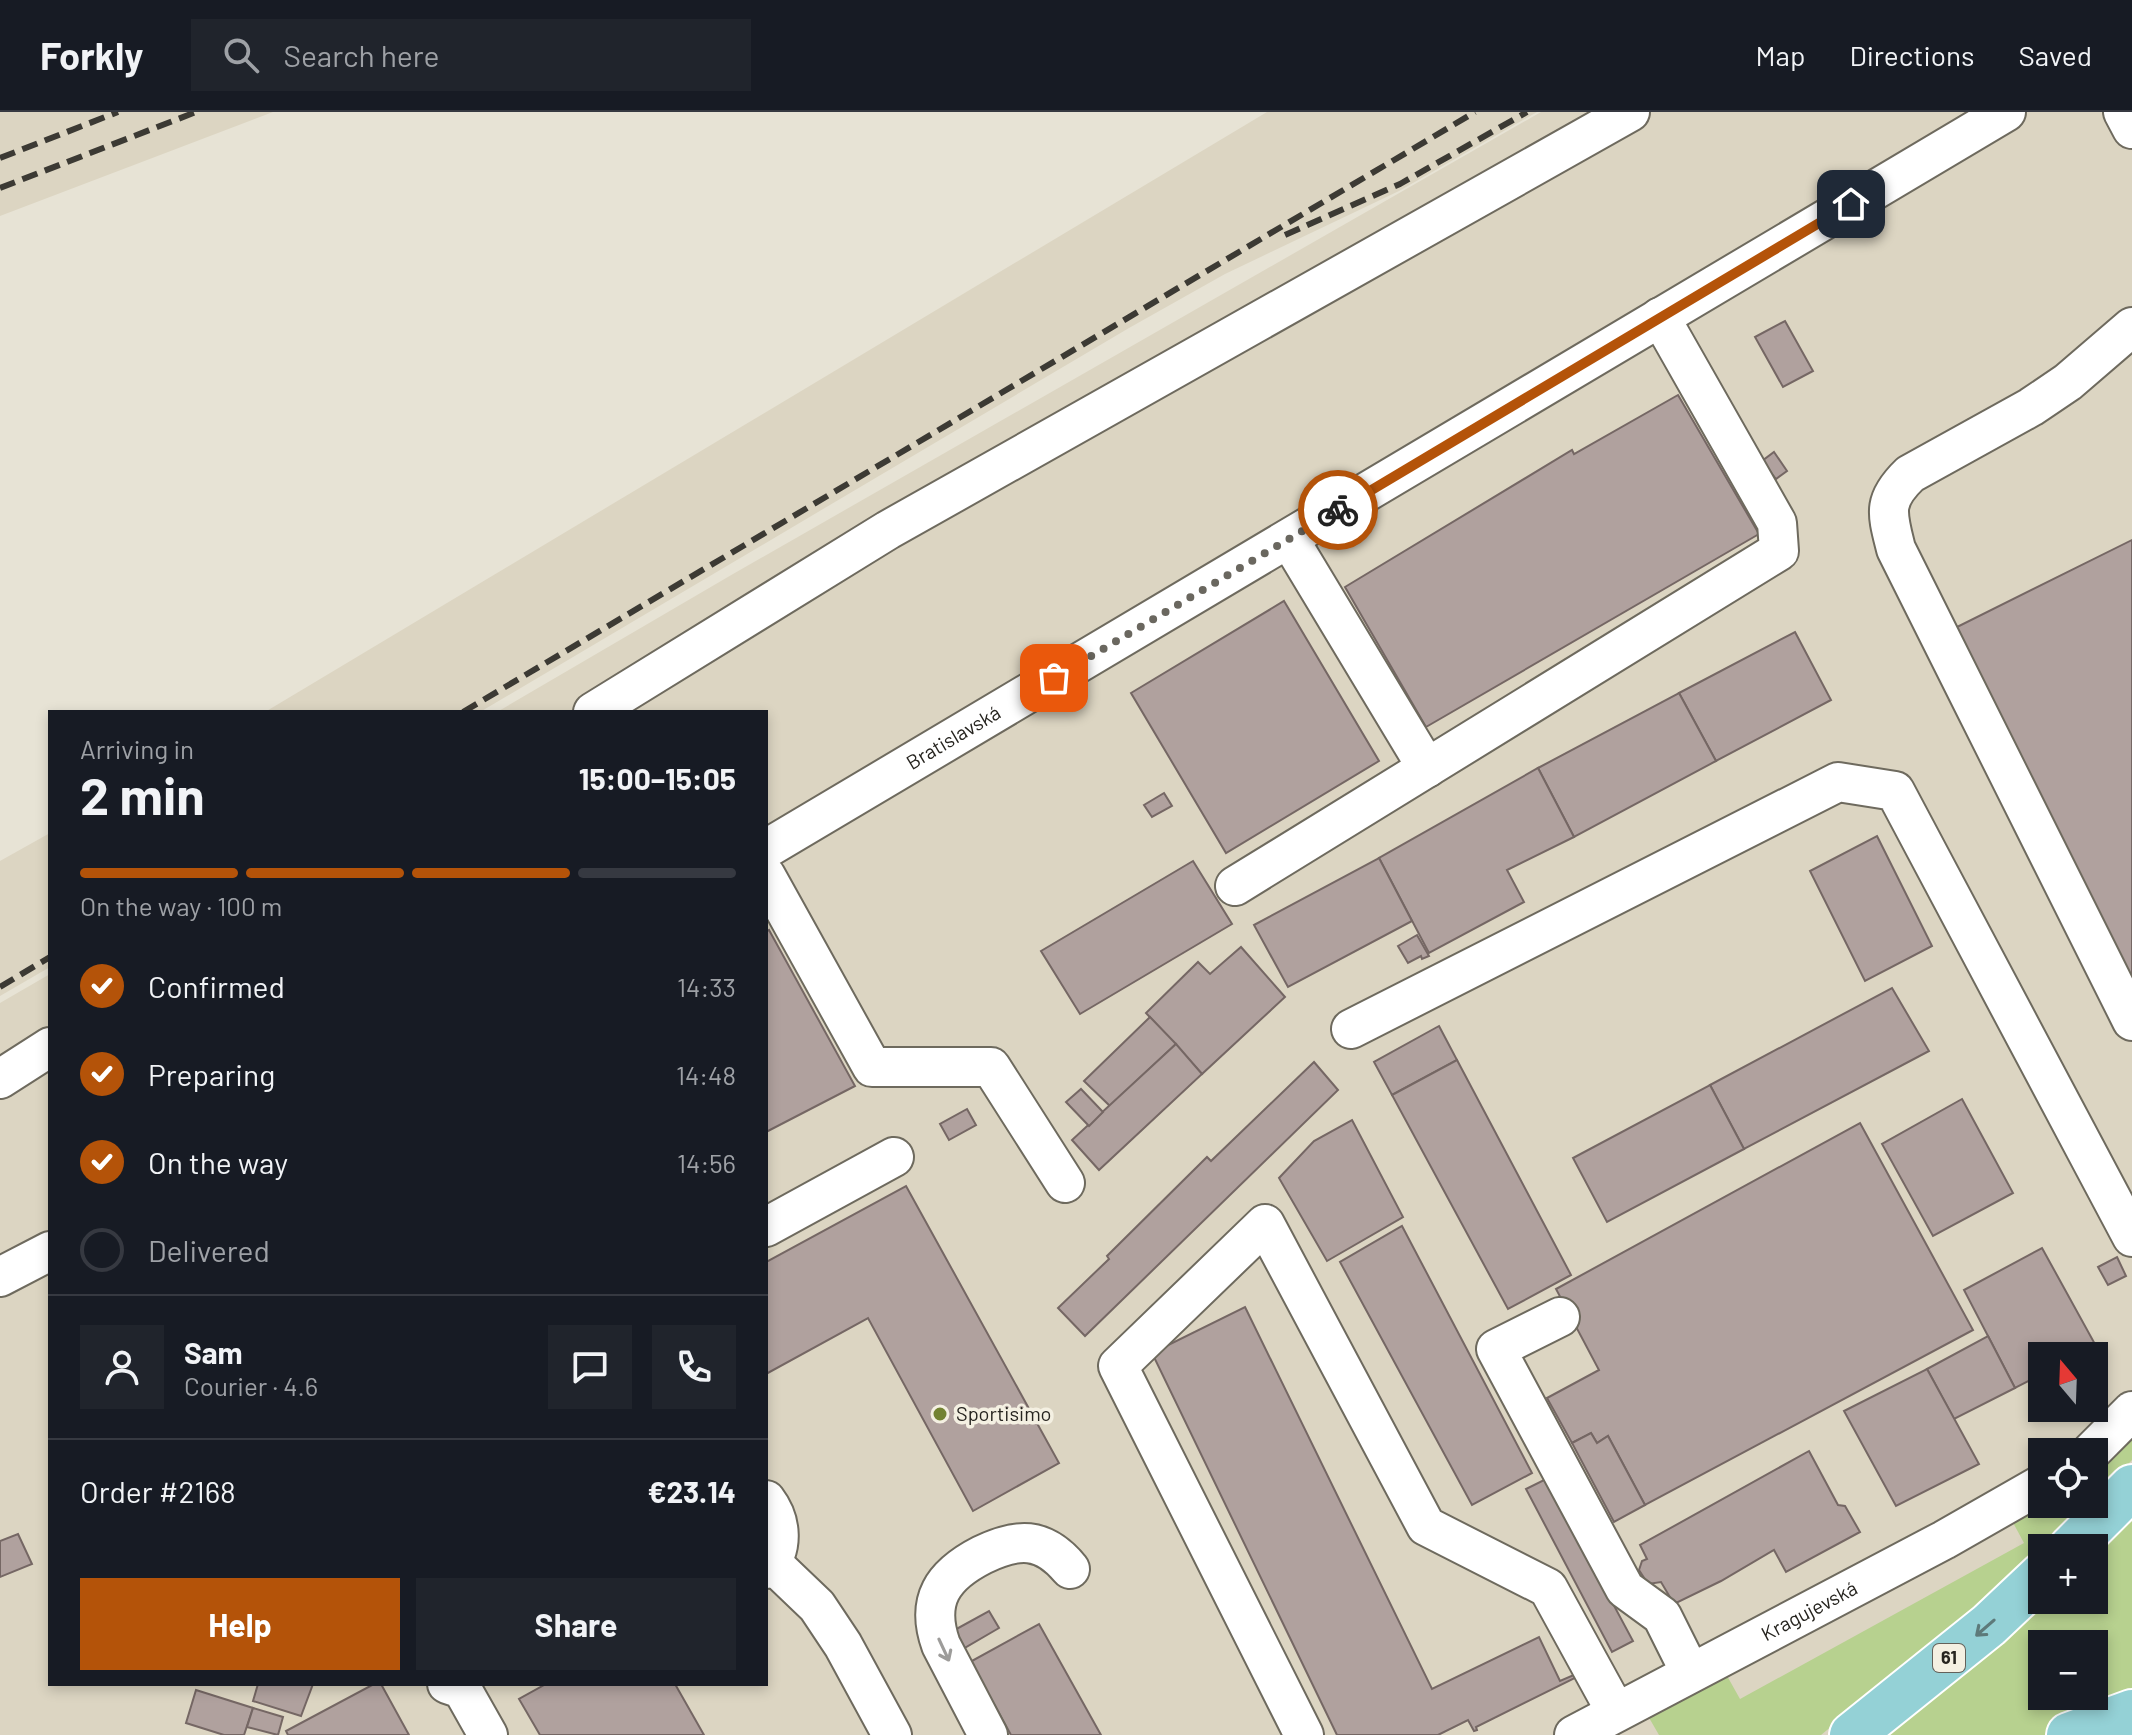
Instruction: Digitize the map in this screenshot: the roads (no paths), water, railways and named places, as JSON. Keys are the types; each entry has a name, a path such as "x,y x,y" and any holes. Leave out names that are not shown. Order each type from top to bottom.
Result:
{"main road":[{"path":"2085,1534 2132,1487"},
{"name":"61","path":"1852,1735 1989,1625 2028,1588"},
{"path":"2069,1735 2132,1712"}],"street":[{"path":"596,710 888,530 1630,112"},
{"name":"Bratislavská","path":"768,848 2006,112"},
{"path":"2123,112 2132,129"},
{"path":"1235,886 1779,551 1777,523 1660,317"},
{"path":"2132,327 2068,382 2031,407 1910,474 1894,489 1889,505 1896,549 2132,1021"},
{"path":"1289,539 1427,768"},
{"path":"1351,1029 1838,782 1895,791 2132,1237"},
{"path":"768,880 872,1067 991,1067 1065,1183"},
{"path":"0,1079 48,1048"},
{"path":"768,1226 894,1157"},
{"path":"1304,1735 1118,1366 1265,1224 1426,1526 1548,1588 1616,1712"},
{"path":"0,1277 48,1252"},
{"path":"1560,1317 1496,1349 1625,1589 1662,1616 1690,1672"},
{"path":"2105,1438 2132,1411"},
{"name":"Kragujevská","path":"1574,1735 1944,1540 2028,1492"},
{"path":"768,1503 780,1532 778,1548 769,1566 817,1606 843,1645 892,1735"},
{"path":"988,1735 941,1645 934,1616 936,1604 951,1574 1007,1543 1018,1542 1059,1558"},
{"path":"459,1686 488,1735"}],"railway":[{"path":"0,158 118,112"},
{"path":"0,188 196,112"},
{"path":"466,710 1475,112"},
{"path":"1285,235 1400,184 1527,112"},
{"path":"0,987 48,958"}],"place":[{"name":"Sportisimo","path":"940,1414"}]}
